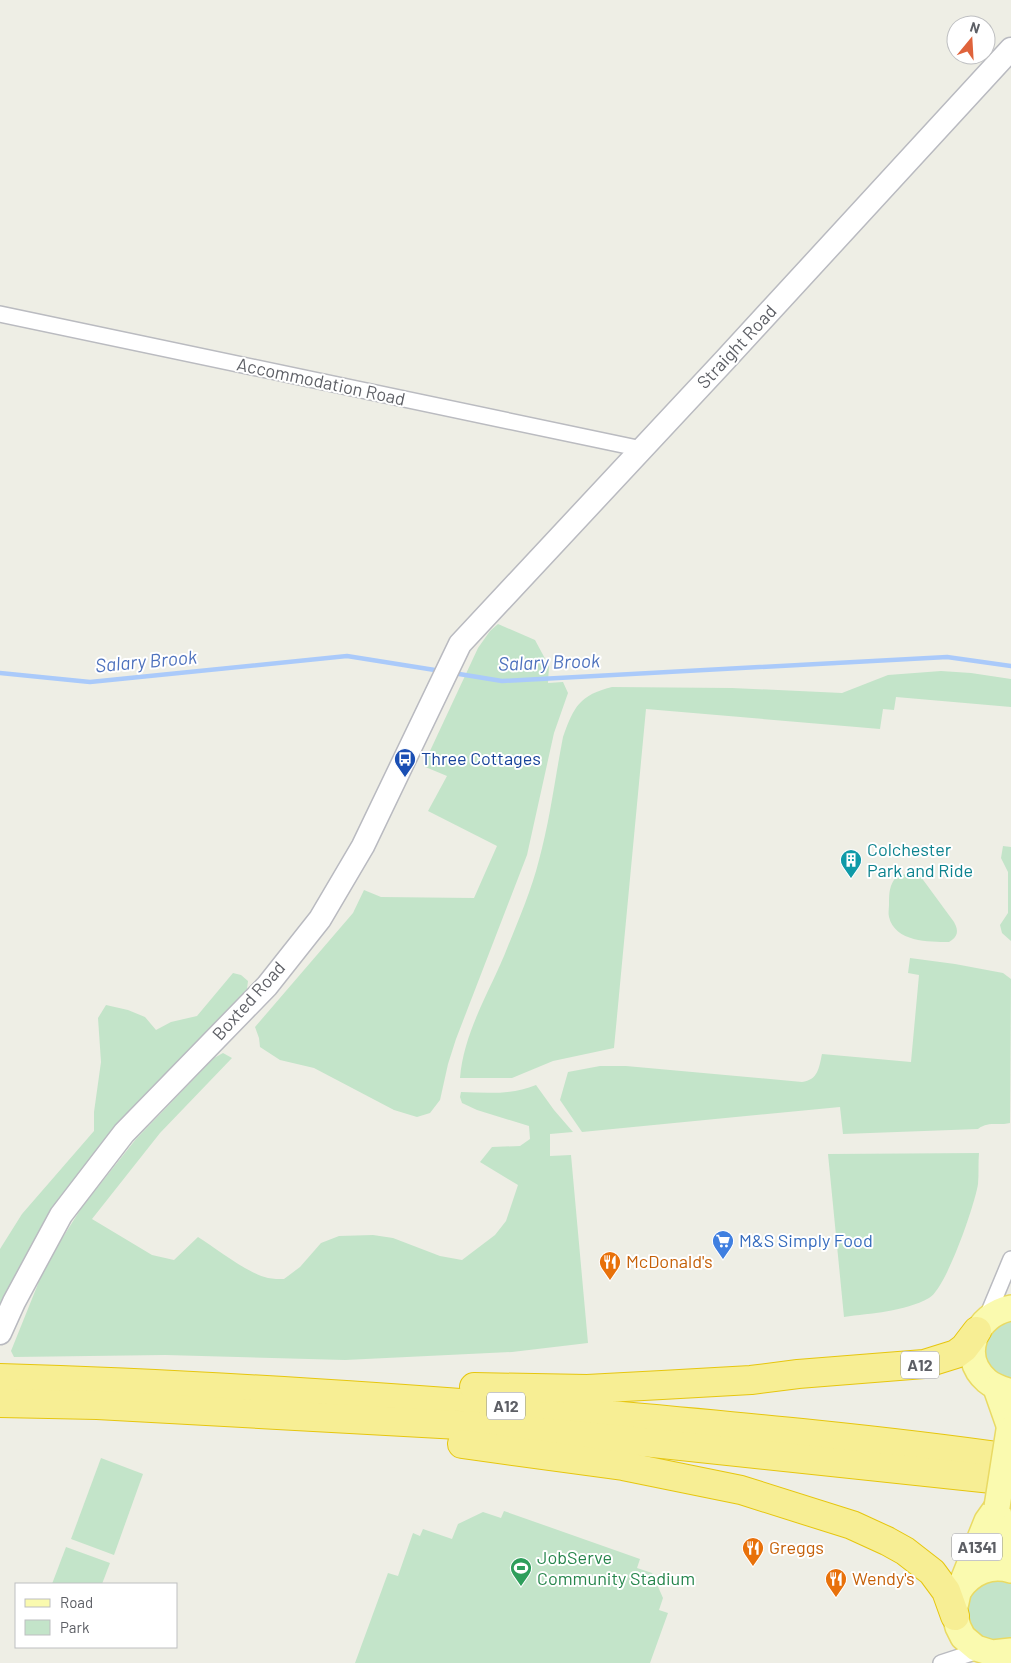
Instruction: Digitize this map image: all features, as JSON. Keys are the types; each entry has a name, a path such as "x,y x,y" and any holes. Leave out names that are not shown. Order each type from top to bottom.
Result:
{"highway":[{"name":"A12","path":"0,1403 96,1393 588,1389 751,1380 798,1374 924,1364 956,1354 964,1348 982,1325"},
{"name":"A12","path":"0,1378 623,1466 741,1490 852,1525 887,1540 905,1551 932,1572 940,1582 951,1601 958,1624"},
{"name":"A12","path":"96,1393 443,1401 772,1429 1011,1458"},
{"name":"A12","path":"96,1393 616,1439 1011,1481"}],"main road":[{"path":"982,1325 1000,1310 1011,1308"},
{"name":"A1341","path":"982,1325 973,1344 974,1357 978,1370 986,1380 1004,1390 1010,1425 998,1507 1005,1547 1011,1564"},
{"name":"A1341","path":"958,1624 955,1602 987,1521 998,1507"},
{"name":"A1341","path":"960,1589 971,1577 980,1571 996,1568 1011,1570"},
{"path":"958,1624 971,1645 1000,1654"}],"street":[{"name":"Straight Road","path":"451,663 642,449 1011,49"},
{"name":"Accommodation Road","path":"0,314 642,449"},
{"name":"Boxted Road","path":"3,1326 61,1215 124,1133 267,986 320,919 364,846 451,663"},
{"path":"982,1325 1011,1259"},
{"path":"958,1624 943,1662 1000,1654"}],"green space":[{"path":"498,624 535,640 549,666 548,683 563,682 568,693 554,733 527,855 456,1039 440,1100 430,1113 417,1117 394,1110 314,1068 280,1060 260,1047 255,1027 353,913 364,890 381,897 474,898 497,846 428,811 447,776 423,766 478,648 490,631"},
{"path":"941,671 1011,679 1011,707 896,697 894,710 883,709 880,729 646,709 614,1048 553,1061 512,1078 460,1078 472,1027 512,936 536,871 546,830 563,737 571,717 585,698 612,687 732,688 842,693 888,675"},
{"path":"1003,846 1011,847 1011,941 1002,933 1000,925 1008,913 1008,872 1001,858"},
{"path":"910,873 921,877 954,922 957,934 949,942 914,939 905,936 892,925 889,917 889,893 891,886 897,876"},
{"path":"910,958 1003,973 1011,979 1010,1123 990,1124 978,1129 843,1134 840,1107 582,1132 560,1100 568,1072 600,1066 626,1066 802,1082 815,1076 822,1054 911,1062 919,975 908,973"},
{"path":"233,973 241,975 248,981 247,989 223,1017 0,1306 0,1249 22,1214 94,1131 94,1112 101,1062 98,1018 106,1005 128,1010 145,1017 156,1030 171,1022 197,1016"},
{"path":"223,1053 232,1058 160,1133 92,1219 152,1255 174,1260 198,1237 242,1266 272,1279 284,1279 300,1267 321,1243 339,1236 373,1235 393,1238 440,1256 462,1260 495,1235 506,1221 518,1185 480,1162 492,1147 520,1146 530,1139 529,1126 477,1110 462,1103 461,1092 509,1092 536,1085 573,1132 550,1134 550,1156 571,1155 588,1343 512,1352 345,1360 165,1355 14,1357 11,1351 46,1264 82,1207 136,1139 214,1058"},
{"path":"979,1153 976,1194 959,1245 936,1291 929,1298 909,1306 844,1317 828,1154"},
{"path":"1011,1319 1011,1380 999,1377 987,1364 984,1348 989,1332"},
{"path":"101,1458 143,1474 114,1555 71,1539"},
{"name":"JobServe Community Stadium","path":"504,1511 640,1559 637,1568 652,1573 663,1598 659,1610 668,1613 650,1663 355,1663 388,1573 398,1576 413,1533 420,1536 423,1529 452,1539 458,1524 483,1512 501,1518"},
{"path":"66,1547 110,1563 102,1583 52,1583"},
{"path":"995,1580 1011,1584 1011,1639 1001,1642 987,1641 977,1635 971,1627 967,1616 967,1605 972,1594 981,1586"}],"waterway":[{"name":"Salary Brook","path":"0,673 90,682 347,656 441,671"},
{"name":"Salary Brook","path":"453,673 502,681 947,657 1011,666"}],"place":[{"name":"Three Cottages","path":"405,778"},
{"name":"Colchester Park and Ride","path":"851,879"},
{"name":"M&S Simply Food","path":"723,1260"},
{"name":"McDonald's","path":"610,1281"},
{"name":"Greggs","path":"753,1567"},
{"name":"JobServe Community Stadium","path":"521,1587"},
{"name":"Wendy's","path":"836,1598"}]}
